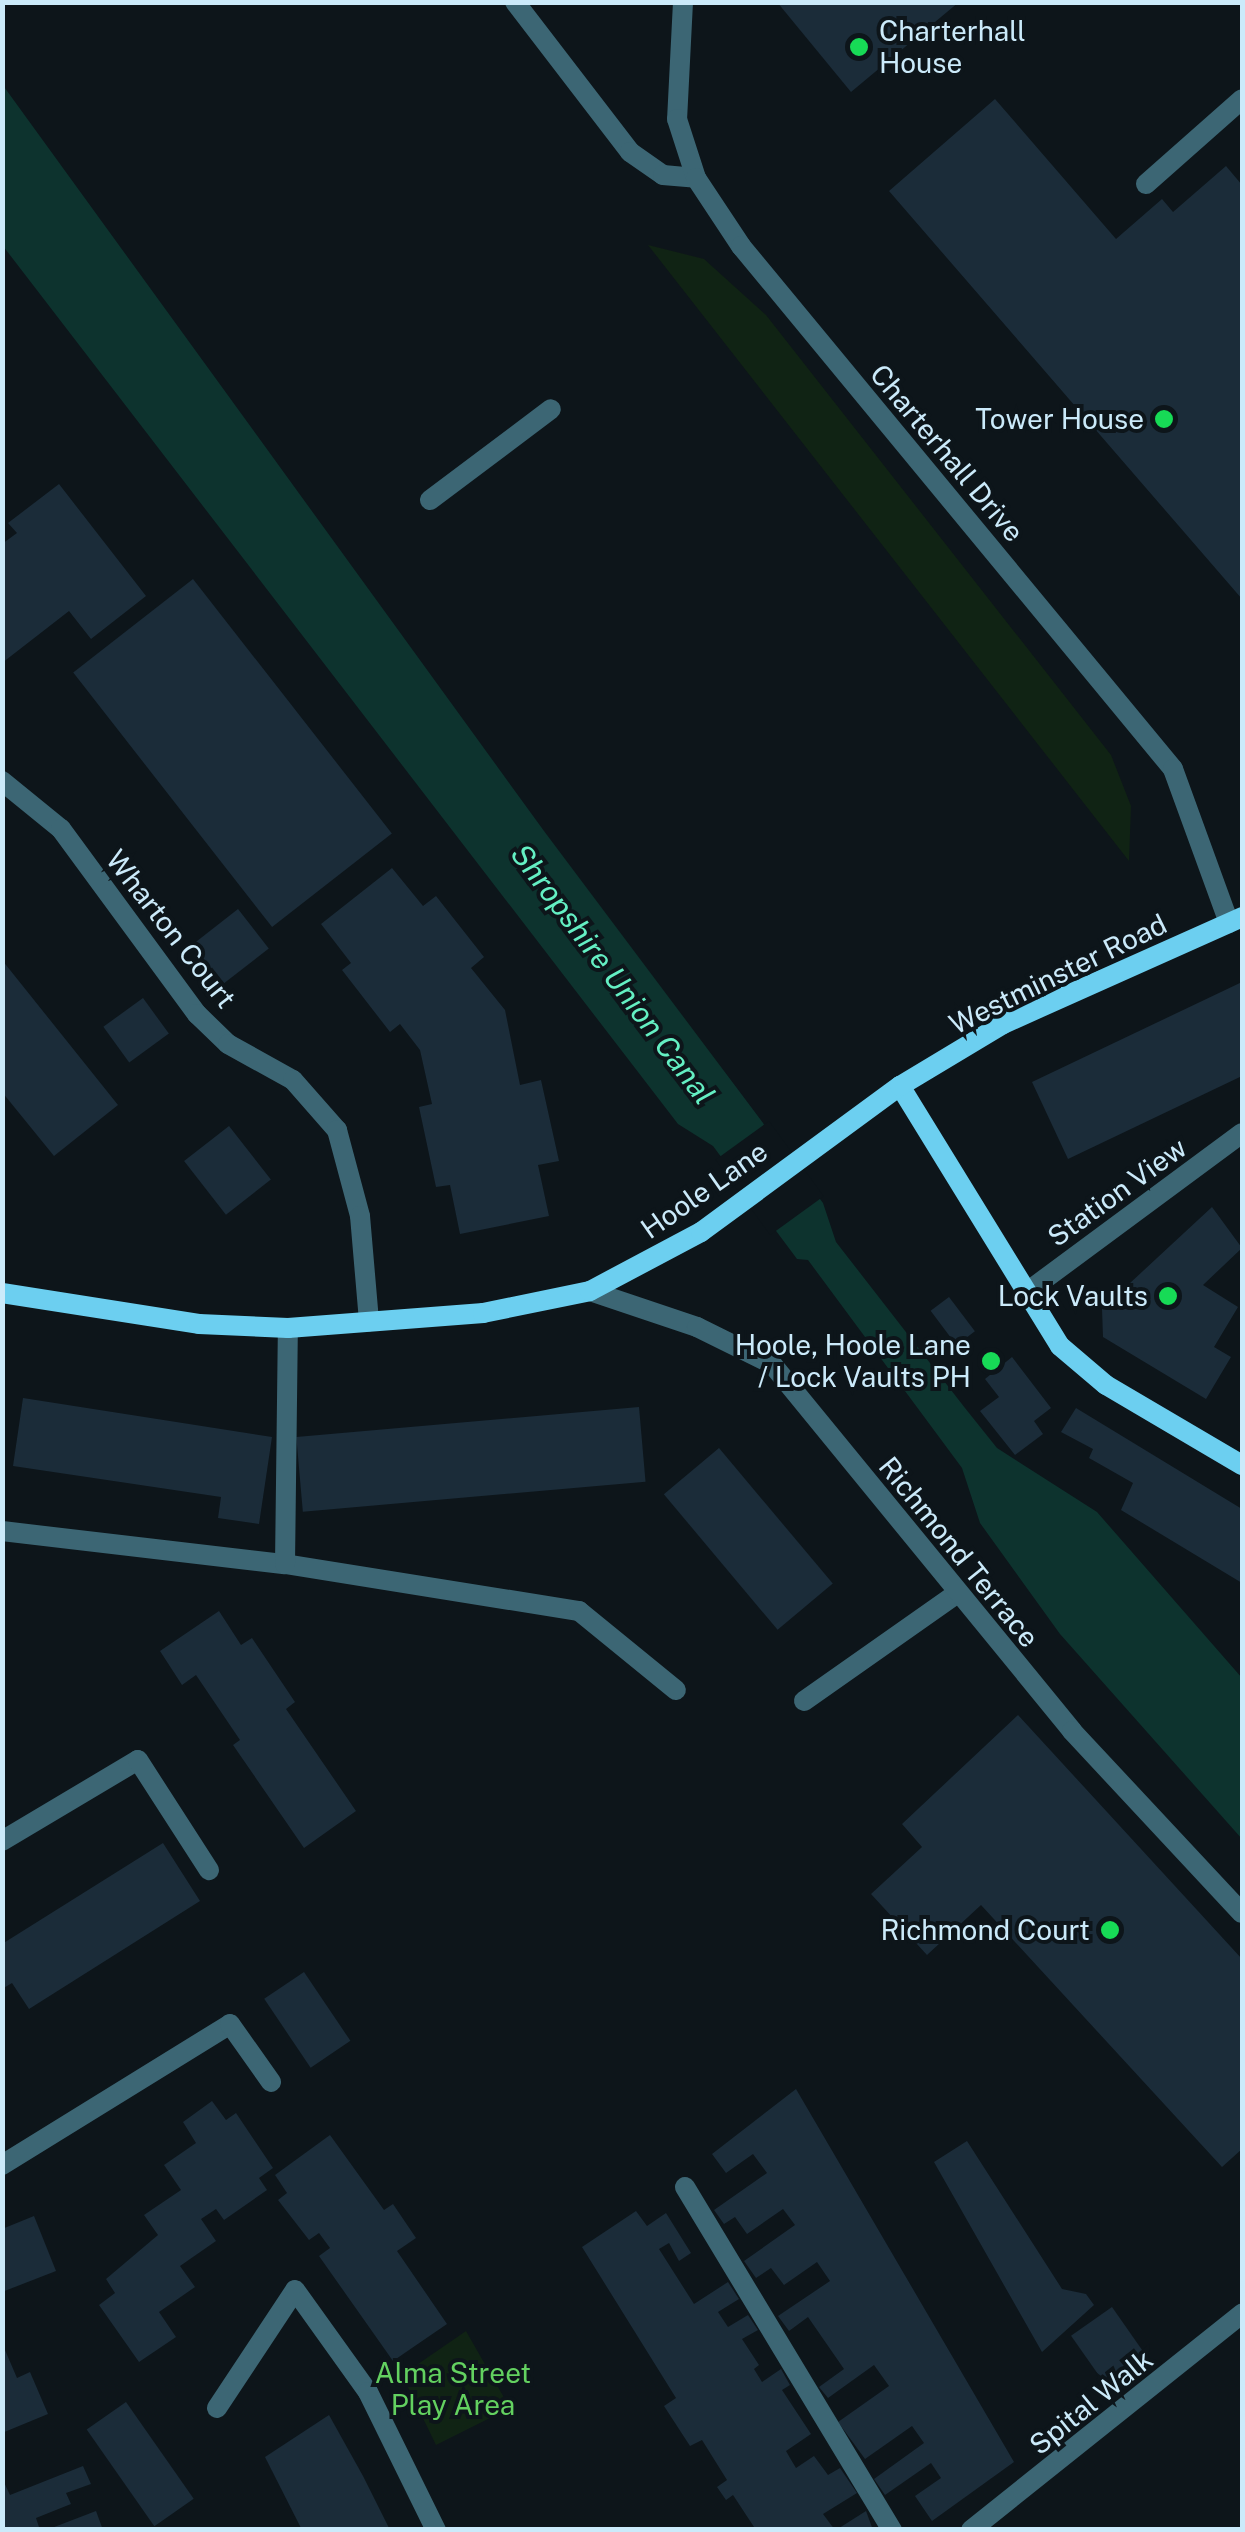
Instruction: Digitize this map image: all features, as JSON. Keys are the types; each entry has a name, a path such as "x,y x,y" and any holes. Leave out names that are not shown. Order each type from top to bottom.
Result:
{"street":[{"path":"515,2 630,152 663,175 696,178"},
{"name":"Charterhall Drive","path":"683,2 676,120 696,178 741,246 1173,769 1236,920"},
{"path":"1146,184 1242,99"},
{"path":"430,500 551,409"},
{"name":"Wharton Court","path":"2,781 60,829 197,1014 228,1044 293,1080 337,1130 360,1216 369,1322"},
{"name":"Westminster Road","path":"900,1086 1003,1024 1236,920"},
{"path":"900,1086 1023,1295 1060,1346 1106,1385 1242,1465"},
{"name":"Hoole Lane","path":"2,1292 198,1324 288,1328 499,1310 590,1290 715,1222 818,1142 900,1086"},
{"name":"Station View","path":"1023,1295 1242,1133"},
{"name":"Richmond Terrace","path":"590,1290 697,1327 772,1364 956,1594 1242,1914"},
{"path":"286,1564 288,1328"},
{"path":"2,1531 286,1564 579,1611 676,1690"},
{"path":"804,1700 956,1594"},
{"path":"2,1841 138,1760 208,1870"},
{"path":"2,2166 230,2024 272,2082"},
{"path":"684,2187 892,2530"},
{"path":"217,2408 295,2290 368,2392 436,2530"},
{"name":"Spital Walk","path":"971,2530 1242,2314"}],"green space":[{"path":"648,245 704,259 766,315 1111,755 1131,806 1129,861"},
{"name":"Alma Street Play Area","path":"466,2331 510,2408 436,2445 402,2375"}],"water":[{"name":"Shropshire Union Canal","path":"2,84 544,831 823,1203 836,1242 965,1408 997,1448 1097,1512 1242,1678 1242,1839 1060,1634 980,1523 962,1468 808,1260 797,1259 713,1146 678,1124 3,246"}],"pier":[{"path":"769,1121 824,1196 770,1235 716,1160"}],"building":[{"name":"Charterhall House","path":"777,2 959,2 851,92"},
{"name":"Tower House","path":"995,99 1116,239 1162,199 1173,212 1226,166 1242,185 1242,599 889,191"},
{"path":"59,484 146,596 91,639 69,611 2,663 2,544 17,533 8,523"},
{"path":"193,579 392,834 272,927 73,673"},
{"path":"392,868 423,906 436,896 484,957 471,968 505,1010 520,1085 541,1080 559,1161 538,1165 549,1216 460,1234 450,1185 436,1187 419,1107 432,1104 420,1050 400,1024 390,1032 342,970 351,963 321,924"},
{"path":"238,909 269,948 223,984 192,945"},
{"path":"2,960 118,1105 54,1156 2,1092"},
{"path":"1242,982 1242,1076 1068,1159 1032,1082"},
{"path":"143,998 169,1034 129,1062 103,1027"},
{"path":"229,1126 271,1180 226,1215 184,1161"},
{"name":"Lock Vaults","path":"1212,1207 1242,1248 1203,1285 1238,1307 1214,1347 1231,1357 1206,1399 1103,1337 1102,1309"},
{"path":"949,1297 975,1331 957,1345 931,1311"},
{"path":"1012,1357 1051,1408 1034,1421 1043,1434 1015,1455 980,1411 999,1397 985,1379"},
{"path":"23,1398 272,1437 259,1524 218,1518 221,1497 13,1466"},
{"path":"639,1407 646,1482 303,1512 296,1437"},
{"path":"1076,1408 1242,1509 1242,1583 1121,1510 1133,1483 1089,1458 1093,1449 1061,1432"},
{"path":"719,1448 833,1584 778,1630 664,1494"},
{"path":"219,1611 241,1645 252,1638 295,1702 286,1709 356,1811 304,1848 233,1745 240,1740 196,1675 182,1685 160,1651"},
{"name":"Richmond Court","path":"1018,1715 1242,1959 1242,2149 1222,2167 981,1905 927,1955 871,1894 922,1847 902,1824"},
{"path":"163,1843 200,1901 29,2009 12,1983 2,1989 2,1944"},
{"path":"304,1972 350,2041 311,2068 264,1999"},
{"path":"796,2089 1014,2462 932,2521 915,2496 941,2478 931,2463 885,2495 874,2479 924,2443 912,2426 865,2459 838,2422 889,2386 874,2365 828,2398 819,2387 844,2369 808,2317 789,2331 778,2316 830,2281 817,2262 784,2285 771,2268 756,2278 744,2261 795,2225 783,2209 747,2234 735,2217 724,2224 714,2210 767,2173 753,2154 726,2173 712,2154"},
{"path":"212,2101 226,2120 236,2113 273,2168 259,2178 267,2190 224,2220 216,2209 201,2219 216,2241 180,2266 195,2287 159,2312 176,2337 139,2362 99,2305 115,2293 106,2279 158,2235 144,2215 181,2190 164,2165 196,2143 183,2122"},
{"path":"330,2135 384,2210 393,2204 416,2238 397,2251 447,2324 393,2361 319,2256 330,2248 319,2233 309,2240 278,2200 287,2193 275,2175"},
{"path":"967,2141 1062,2289 1086,2294 1094,2305 1042,2352 934,2162"},
{"path":"636,2211 647,2226 666,2213 691,2253 679,2261 669,2243 659,2249 694,2304 728,2282 739,2299 718,2312 728,2327 748,2315 758,2330 742,2339 759,2365 754,2369 762,2382 781,2369 790,2385 782,2390 811,2434 786,2451 796,2468 814,2456 828,2475 840,2468 857,2493 823,2514 835,2530 756,2530 733,2495 726,2500 717,2487 727,2480 702,2440 690,2446 664,2406 676,2398 582,2247"},
{"path":"34,2216 56,2271 2,2292 2,2229"},
{"path":"1112,2307 1149,2359 1108,2388 1071,2336"},
{"path":"5,2350 17,2378 30,2372 48,2414 2,2433"},
{"path":"126,2402 194,2499 154,2526 87,2430"},
{"path":"329,2415 390,2530 302,2530 265,2457"},
{"path":"83,2466 91,2484 66,2493 71,2504 36,2518 40,2530 2,2530 2,2478 10,2495"},
{"path":"96,2511 103,2530 49,2530 49,2529"},
{"path":"866,2511 873,2530 836,2530"}],"place":[{"name":"Charterhall House","path":"859,47"},
{"name":"Tower House","path":"1164,419"},
{"name":"Lock Vaults","path":"1168,1296"},
{"name":"Hoole, Hoole Lane / Lock Vaults PH","path":"991,1361"},
{"name":"Richmond Court","path":"1110,1930"}]}
